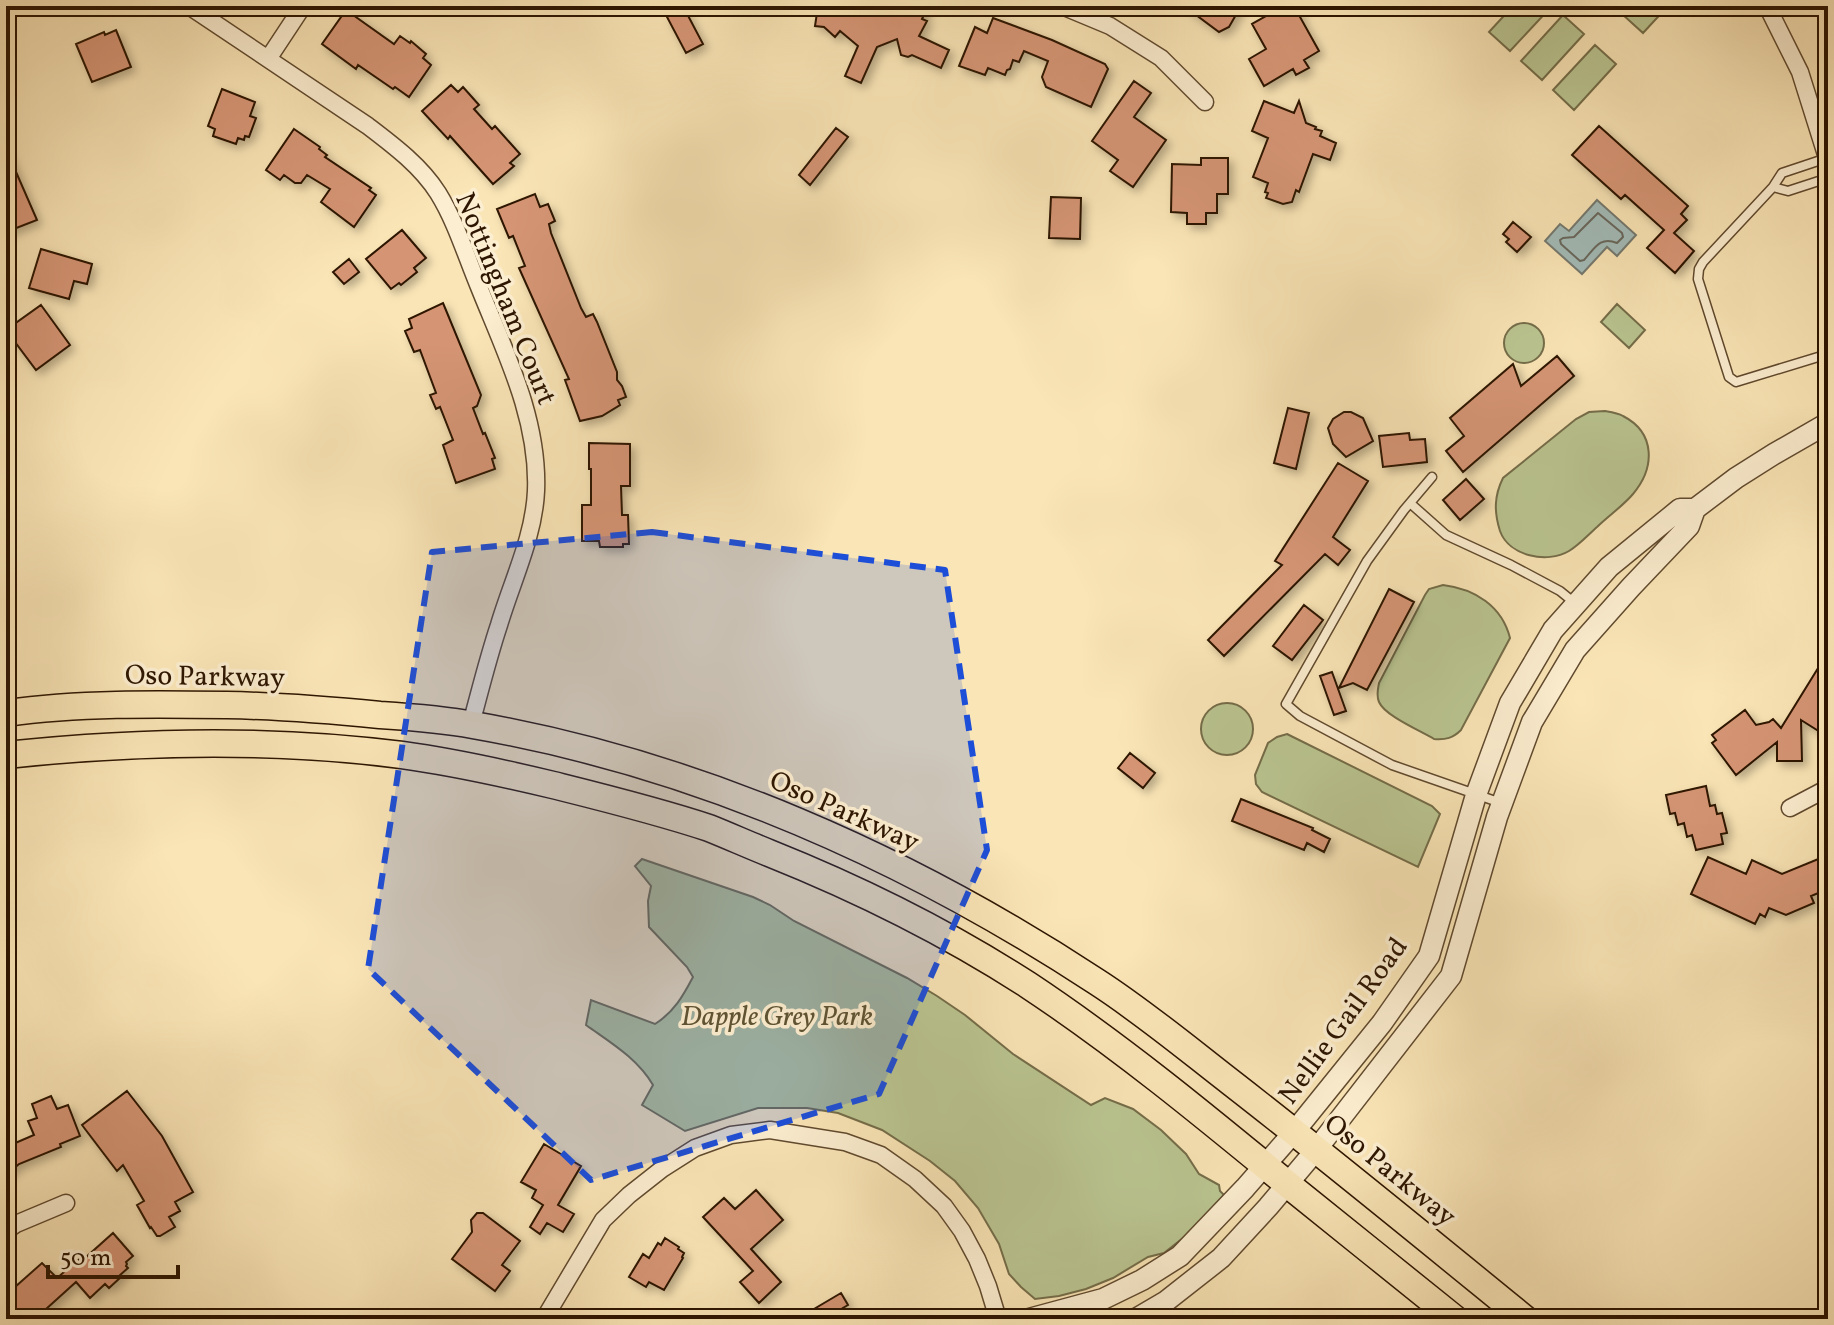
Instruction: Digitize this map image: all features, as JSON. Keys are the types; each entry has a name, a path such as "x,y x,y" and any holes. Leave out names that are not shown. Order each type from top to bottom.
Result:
{"main road":[{"name":"Oso Parkway","path":"6,713 175,704 344,711 471,724 601,753 678,776 766,808 834,836 976,907 1101,985 1294,1132 1525,1319"},
{"path":"6,755 132,745 255,743 403,755 482,768 620,801 710,829 868,895 946,935 1029,986 1130,1058 1267,1165 1455,1319"}],"street":[{"name":"Nottingham Court","path":"189,6 394,146 437,191 452,220 522,396 531,428 536,492 525,552 499,623 471,724"},
{"path":"268,59 303,6"},
{"path":"1062,6 1110,26 1161,58 1205,102"},
{"path":"1767,6 1800,72 1828,159"},
{"name":"Nellie Gail Road","path":"1136,1319 1165,1302 1221,1258 1316,1150 1451,976 1502,803 1532,722 1575,650 1689,526 1695,509 1736,478 1828,423"},
{"name":"Nellie Gail Road","path":"1029,1319 1103,1299 1142,1280 1180,1256 1267,1165 1382,1023 1429,956 1476,795 1510,703 1553,630 1609,567 1680,509 1695,509"},
{"path":"1790,808 1828,788"},
{"path":"544,1319 603,1220 629,1195 695,1148 731,1135 770,1130 845,1142 881,1155 915,1179 944,1206 962,1231 991,1292 998,1319"},
{"path":"6,1231 66,1203"}],"lane":[{"path":"1828,159 1782,173 1773,187 1703,262 1698,279 1729,377 1736,382 1828,354"},
{"path":"1773,187 1788,191 1828,178"},
{"path":"1432,477 1367,561 1286,704 1300,716 1392,765 1502,803"},
{"path":"1410,503 1446,535 1560,591 1576,604"}],"highlighted area":[{"path":"652,532 945,570 987,850 879,1094 591,1180 368,969 432,552"}],"green space":[{"path":"1513,6 1552,6 1510,51 1489,32"},
{"path":"1630,6 1668,6 1643,33 1622,14"},
{"path":"1563,15 1584,34 1542,80 1521,61"},
{"path":"1595,45 1616,64 1574,110 1553,90"},
{"path":"1617,304 1645,330 1629,348 1601,322"},
{"path":"1524,323 1538,329 1544,343 1538,357 1524,363 1510,357 1504,343 1510,329"},
{"path":"1605,411 1621,415 1642,432 1649,452 1640,484 1625,503 1569,551 1550,557 1520,552 1505,540 1500,531 1496,504 1503,478 1576,419 1589,412"},
{"path":"1443,585 1466,590 1486,601 1501,617 1510,638 1461,730 1446,739 1434,739 1388,713 1377,694 1379,683 1425,595 1429,589"},
{"path":"1227,703 1245,711 1253,729 1245,747 1227,755 1209,747 1201,729 1209,711"},
{"path":"1287,734 1432,806 1440,814 1418,867 1262,792 1256,784 1255,775 1268,743"},
{"name":"Dapple Grey Park","path":"642,859 753,897 907,978 965,1015 1013,1054 1091,1105 1105,1098 1133,1109 1161,1130 1186,1154 1199,1174 1219,1185 1224,1195 1202,1223 1164,1253 1148,1257 1113,1278 1086,1289 1035,1299 1009,1274 999,1244 978,1208 955,1181 882,1130 838,1113 807,1108 758,1108 685,1131 642,1105 653,1085 647,1075 623,1052 586,1025 591,1000 655,1024 673,1009 693,977 649,927 651,886 635,866"}],"water":[{"path":"1597,200 1636,235 1617,256 1607,247 1582,274 1545,241 1560,224 1569,231"}],"building":[{"path":"818,6 871,6 880,14 894,11 897,6 928,6 922,19 927,21 919,36 949,50 941,68 912,55 901,55 897,39 877,47 861,83 845,76 858,46 840,31 835,37 824,27 815,26"},
{"path":"1184,6 1241,6 1229,27 1219,32"},
{"path":"1284,6 1296,6 1319,51 1304,60 1309,68 1296,75 1293,69 1264,86 1249,59 1266,49 1252,24"},
{"path":"684,8 703,44 686,53 667,17"},
{"path":"346,10 394,44 400,36 426,54 423,58 431,65 409,97 358,65 356,69 322,44"},
{"path":"993,18 1105,64 1108,69 1091,107 1046,87 1042,77 1048,61 1024,51 1019,62 1013,60 1005,75 988,68 985,75 959,66 975,27 987,33"},
{"path":"116,30 131,67 92,82 76,44"},
{"path":"1134,81 1151,93 1134,117 1166,140 1133,187 1110,171 1118,160 1092,141"},
{"path":"451,85 458,92 463,87 479,105 474,109 492,129 495,126 520,154 510,163 514,166 493,184 450,136 448,139 422,111"},
{"path":"222,89 255,102 250,116 256,118 249,137 245,136 244,140 238,138 236,144 213,136 215,129 208,126"},
{"path":"1264,101 1294,113 1299,101 1306,123 1322,131 1320,136 1336,143 1330,160 1313,154 1299,192 1296,190 1292,202 1283,204 1266,198 1268,183 1253,177 1268,138 1252,131"},
{"path":"1599,126 1688,206 1681,214 1687,220 1674,233 1694,251 1675,273 1647,248 1664,230 1625,195 1621,199 1572,155"},
{"path":"836,128 848,137 810,185 799,175"},
{"path":"294,129 376,195 354,227 321,202 330,189 307,175 301,183 295,183 284,175 280,180 266,170"},
{"path":"6,149 37,220 6,232"},
{"path":"1201,158 1228,158 1228,194 1217,194 1217,213 1206,213 1206,224 1187,224 1187,213 1171,212 1172,164 1201,165"},
{"path":"535,194 540,207 548,204 555,221 549,224 551,233 581,308 586,317 593,314 626,397 618,400 620,405 602,416 580,421 565,380 569,379 519,268 525,266 513,236 509,238 497,209"},
{"path":"1051,197 1081,198 1080,239 1049,238"},
{"path":"1513,222 1531,237 1517,252 1506,242 1509,239 1503,234"},
{"path":"402,230 426,258 414,268 417,272 391,289 366,259"},
{"path":"41,249 92,264 87,284 74,281 69,299 29,288"},
{"path":"349,259 359,272 344,284 333,272"},
{"path":"443,303 481,395 473,408 495,458 492,459 495,469 456,483 443,445 453,440 440,407 436,409 430,395 436,393 420,350 414,352 405,331 412,328 409,319"},
{"path":"41,305 70,345 36,370 6,330"},
{"path":"1557,356 1574,376 1463,472 1446,451 1464,436 1450,418 1513,364 1521,386"},
{"path":"1288,408 1309,413 1296,469 1274,463"},
{"path":"1344,412 1363,418 1373,441 1346,457 1333,444 1328,428 1333,419"},
{"path":"1409,433 1410,440 1425,439 1427,462 1383,467 1379,436"},
{"path":"589,443 630,444 630,486 621,486 622,515 628,515 629,544 623,544 623,547 600,547 599,541 582,541 582,505 591,505"},
{"path":"1338,463 1368,481 1333,537 1350,550 1338,565 1325,554 1224,656 1208,640 1282,565 1275,561"},
{"path":"1466,479 1484,499 1460,520 1443,500"},
{"path":"1389,589 1414,602 1367,690 1353,683 1339,688"},
{"path":"1304,605 1323,620 1292,660 1273,646"},
{"path":"1828,652 1828,737 1801,720 1802,761 1777,761 1777,742 1736,775 1712,743 1716,740 1712,735 1745,710 1756,725 1773,719 1781,728"},
{"path":"1332,672 1346,711 1334,715 1320,676"},
{"path":"1130,753 1155,773 1143,788 1118,768"},
{"path":"1706,786 1710,806 1715,805 1717,814 1722,813 1727,833 1721,834 1723,844 1696,850 1692,835 1687,837 1684,823 1678,825 1675,813 1670,814 1666,795"},
{"path":"1241,799 1313,828 1330,839 1324,852 1307,843 1304,850 1232,821"},
{"path":"1828,855 1828,889 1811,896 1814,903 1786,915 1769,908 1765,917 1760,914 1755,924 1691,894 1708,857 1746,874 1752,860 1782,874"},
{"path":"127,1091 162,1136 193,1192 175,1202 180,1211 169,1217 175,1227 160,1236 150,1228 137,1205 144,1201 123,1165 117,1171 82,1125"},
{"path":"51,1096 57,1109 68,1105 80,1136 19,1164 6,1175 6,1147 34,1135 28,1121 37,1118 32,1104"},
{"path":"544,1144 581,1166 558,1205 574,1214 563,1232 547,1223 540,1234 530,1227 543,1205 532,1198 536,1190 521,1182"},
{"path":"756,1190 783,1220 751,1249 781,1282 759,1303 740,1282 753,1271 703,1217 724,1198 735,1209"},
{"path":"477,1213 483,1213 520,1241 502,1265 510,1271 495,1291 452,1259 472,1232 471,1220"},
{"path":"113,1233 133,1256 126,1262 128,1268 109,1288 105,1284 90,1298 76,1282 35,1319 12,1319 6,1312 6,1295 42,1263 57,1278"},
{"path":"665,1238 684,1253 664,1290 649,1282 646,1287 629,1277 643,1254 649,1258"},
{"path":"841,1293 848,1305 821,1319 814,1309"}]}
